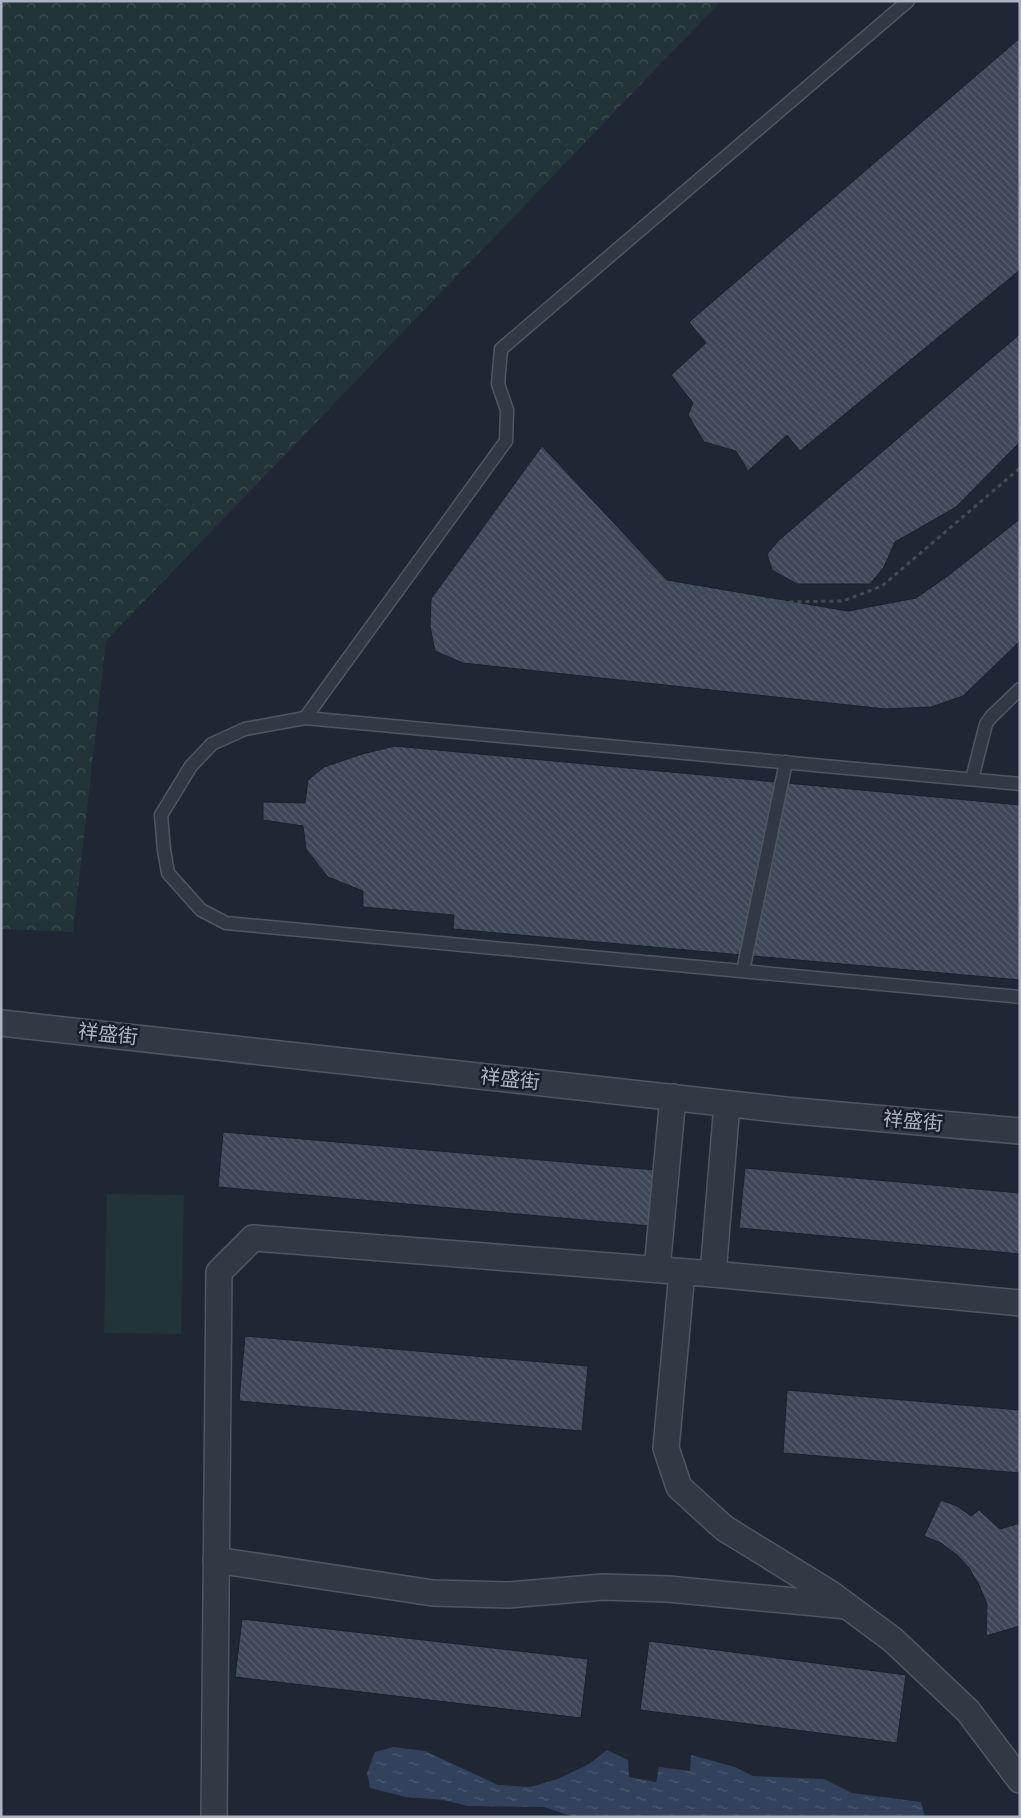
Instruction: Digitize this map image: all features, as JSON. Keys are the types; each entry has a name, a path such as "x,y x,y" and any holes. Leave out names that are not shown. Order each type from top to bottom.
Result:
{"street":[{"name":"祥盛街","path":"1,1024 728,1104 1020,1132"},
{"path":"657,1270 673,1098"},
{"path":"713,1274 728,1104"},
{"path":"214,1817 219,1272 253,1238 713,1274 1020,1303"},
{"path":"682,1272 666,1448 679,1487 724,1528 831,1594 893,1640 968,1711 1020,1780"},
{"path":"216,1560 433,1593 508,1595 603,1587 668,1589 848,1607"}],"lane":[{"path":"305,718 506,441 506,410 498,384 501,349 908,1"},
{"path":"972,779 986,724 1020,689"},
{"path":"1020,784 305,718 245,729 212,744 190,766 161,814 168,873 200,910 226,923 1020,997"},
{"path":"743,971 786,762"}],"path":[{"path":"636,566 652,578 684,588 721,596 784,602 843,601 882,586 1020,468"}],"green space":[{"path":"1,1 721,1 106,641 73,932 1,929"},
{"path":"107,1194 184,1195 181,1334 104,1333"}],"water":[{"path":"393,1747 425,1751 498,1785 530,1787 558,1779 589,1764 607,1750 628,1760 629,1777 656,1782 659,1767 690,1771 691,1755 735,1767 753,1776 824,1779 852,1793 921,1802 925,1817 574,1817 544,1807 468,1806 444,1800 406,1797 370,1788 367,1773 375,1752"}],"building":[{"path":"1020,38 1020,270 800,451 787,435 748,471 736,451 704,442 688,415 693,403 671,375 706,343 689,322"},
{"path":"1020,334 1020,442 956,507 895,542 884,567 870,584 797,584 772,570 767,554 779,540"},
{"path":"542,446 667,580 848,611 916,598 949,575 1020,519 1020,641 963,696 931,707 885,709 463,663 435,651 430,626 431,599"},
{"path":"395,746 1020,805 1020,980 453,929 454,915 363,907 363,891 328,877 306,849 303,826 263,820 263,802 305,803 308,780 324,767 362,754"},
{"path":"223,1132 655,1170 650,1226 218,1187"},
{"path":"745,1168 1020,1193 1020,1254 739,1228"},
{"path":"245,1336 588,1366 582,1431 239,1401"},
{"path":"787,1390 1020,1410 1020,1473 783,1453"},
{"path":"941,1500 957,1506 971,1516 979,1510 1000,1529 1020,1523 1020,1626 986,1636 987,1604 969,1568 957,1555 941,1543 924,1536"},
{"path":"242,1619 588,1659 581,1718 235,1677"},
{"path":"649,1641 906,1675 897,1743 640,1710"}]}
